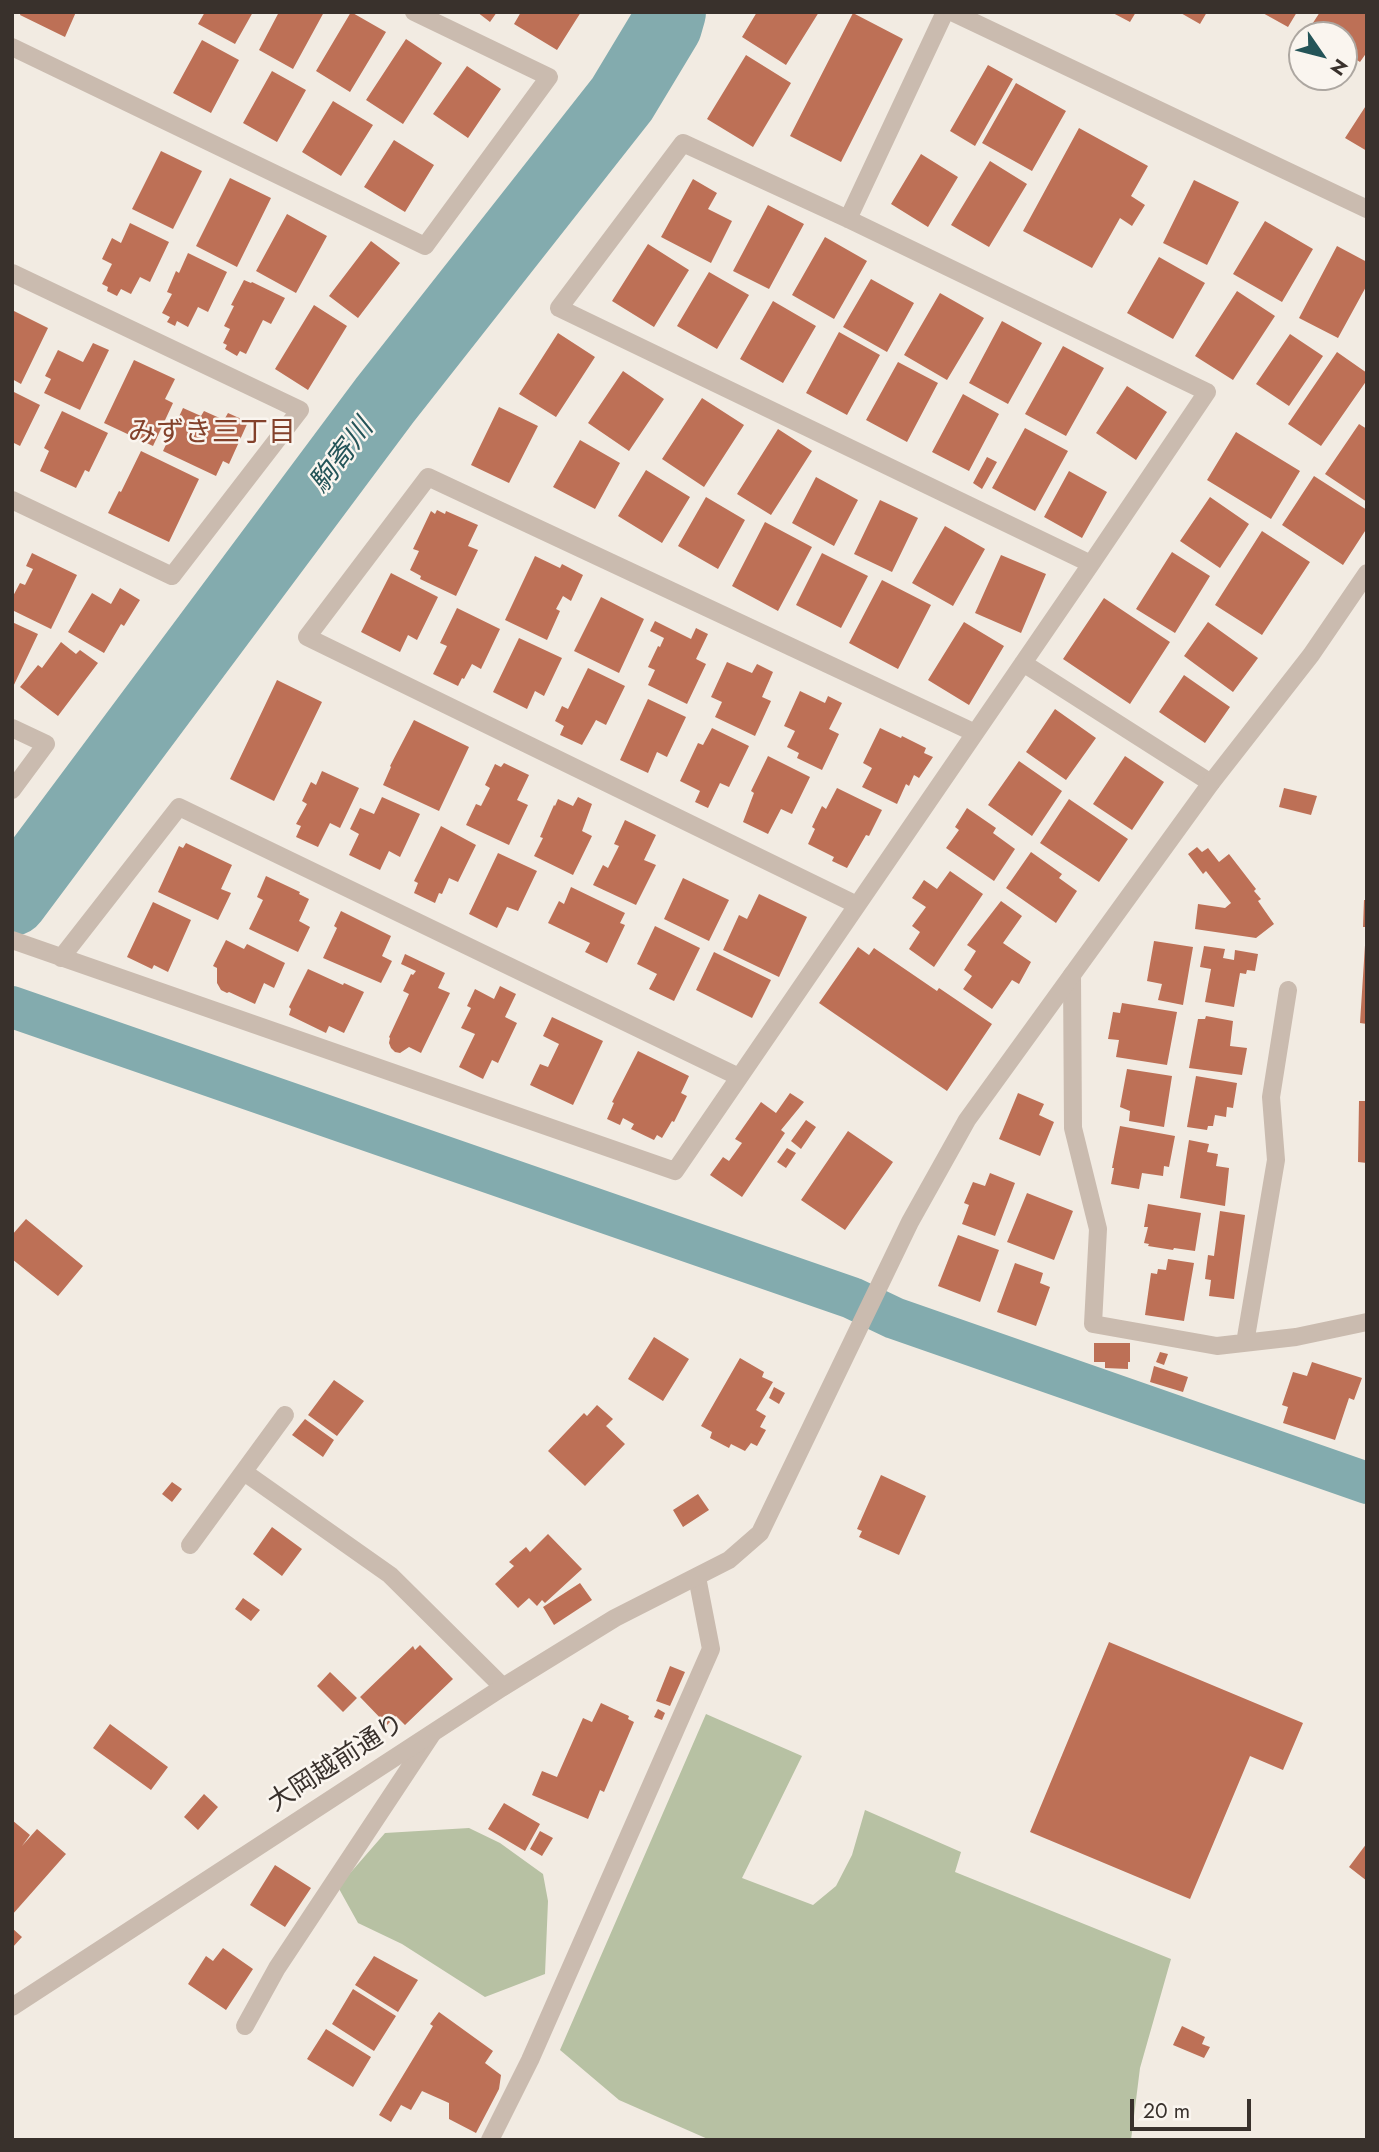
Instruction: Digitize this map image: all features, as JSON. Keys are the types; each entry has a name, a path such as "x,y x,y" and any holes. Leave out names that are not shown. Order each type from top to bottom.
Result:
{"street":[{"path":"12,47 425,246 549,77 414,12"},
{"path":"848,219 945,12"},
{"path":"952,12 1367,209"},
{"path":"20,943 675,1171 1091,564 1207,391 848,219 683,144 559,308 1091,564"},
{"path":"12,273 300,410 172,576 12,500"},
{"path":"857,905 307,637 428,477 975,733"},
{"name":"大岡越前通り","path":"12,2007 503,1687 615,1618 729,1560 760,1533 910,1222 967,1120 1211,783 1311,655 1367,573"},
{"path":"1023,663 1211,783"},
{"path":"12,728 46,744 12,790"},
{"path":"61,958 179,807 739,1077"},
{"path":"1072,975 1073,1128 1098,1229 1093,1324 1217,1346 1296,1337 1367,1322"},
{"path":"1245,1343 1276,1160 1271,1097 1289,990"},
{"path":"190,1545 285,1415"},
{"path":"244,1472 390,1575 503,1687"},
{"path":"490,2140 530,2060 711,1649 697,1577"},
{"path":"245,2026 277,1968 432,1734"}],"green space":[{"path":"706,1714 802,1756 742,1878 813,1905 836,1886 852,1855 865,1810 961,1852 955,1872 1171,1959 1140,2068 1131,2140 710,2140 619,2100 560,2050"},
{"path":"469,1828 500,1843 543,1874 548,1901 545,1974 485,1997 402,1944 358,1923 338,1887 385,1833"}],"building":[{"path":"21,12 76,12 65,37 20,15"},
{"path":"205,12 253,12 235,44 198,24"},
{"path":"279,12 324,12 293,69 259,50"},
{"path":"351,12 386,32 350,92 316,71"},
{"path":"477,12 497,12 490,22"},
{"path":"521,12 581,12 557,50 514,24"},
{"path":"757,12 819,12 786,65 742,37"},
{"path":"1111,12 1136,12 1130,22"},
{"path":"1179,12 1207,12 1200,24"},
{"path":"1261,12 1297,12 1292,21 1288,21 1288,27"},
{"path":"1320,12 1367,12 1367,52 1360,62 1358,21 1314,21"},
{"path":"853,13 903,39 841,162 790,136"},
{"path":"406,39 442,63 403,124 366,100"},
{"path":"202,40 239,60 211,113 173,93"},
{"path":"746,55 791,83 753,147 707,119"},
{"path":"988,65 1013,79 975,146 950,131"},
{"path":"467,66 501,89 468,138 433,114"},
{"path":"272,71 306,90 277,142 243,123"},
{"path":"1016,83 1066,111 1032,171 982,143"},
{"path":"333,101 373,125 341,176 302,152"},
{"path":"1367,104 1367,151 1345,138"},
{"path":"1079,128 1148,166 1131,196 1145,205 1132,226 1120,218 1092,268 1023,231"},
{"path":"394,140 434,165 405,212 364,187"},
{"path":"161,151 202,171 173,229 132,209"},
{"path":"921,154 958,177 928,227 891,204"},
{"path":"990,161 1027,184 989,247 951,225"},
{"path":"230,178 271,198 237,267 196,246"},
{"path":"693,179 717,193 708,209 732,221 711,263 661,237"},
{"path":"1194,180 1239,202 1207,265 1163,243"},
{"path":"768,205 804,224 769,289 733,271"},
{"path":"287,214 327,236 296,293 256,271"},
{"path":"1265,221 1313,249 1282,302 1233,274"},
{"path":"130,223 169,242 150,282 140,277 131,294 121,289 117,296 107,291 108,287 102,284 112,264 102,259 112,238 121,243"},
{"path":"825,237 867,261 834,319 792,295"},
{"path":"371,241 400,263 358,318 329,296"},
{"path":"648,244 689,270 654,327 612,301"},
{"path":"1337,246 1367,262 1367,285 1338,338 1299,318"},
{"path":"188,253 227,272 208,312 198,307 188,327 177,321 175,326 167,322 170,317 162,313 172,294 167,292 176,271 179,273"},
{"path":"1159,257 1205,283 1173,339 1127,313"},
{"path":"709,272 749,295 717,349 677,326"},
{"path":"871,279 914,303 887,352 843,327"},
{"path":"244,280 285,298 271,324 263,320 246,354 240,351 237,356 225,349 227,345 223,343 230,329 224,326"},
{"path":"1237,291 1275,316 1233,380 1195,356"},
{"path":"940,293 984,318 947,380 904,355"},
{"path":"773,301 816,326 783,383 740,359"},
{"path":"314,305 347,326 308,390 275,369"},
{"path":"12,310 48,328 21,384 12,379"},
{"path":"1002,321 1042,343 1008,404 969,383"},
{"path":"839,332 880,355 847,415 806,393"},
{"path":"558,333 595,357 556,417 519,394"},
{"path":"1290,334 1323,356 1289,406 1256,384"},
{"path":"93,343 109,350 80,410 44,393 51,379 45,376 58,350 83,362"},
{"path":"1063,346 1104,368 1066,436 1025,414"},
{"path":"1337,352 1367,373 1367,380 1321,446 1288,424"},
{"path":"134,360 175,379 165,399 173,403 153,446 104,423"},
{"path":"898,362 938,383 907,442 866,420"},
{"path":"623,371 664,399 629,451 588,423"},
{"path":"1127,386 1167,412 1136,460 1096,433"},
{"path":"14,392 40,405 20,446 12,442"},
{"path":"963,394 999,414 969,471 932,452"},
{"path":"702,398 744,425 704,487 662,459"},
{"path":"499,407 538,426 509,483 471,465"},
{"path":"183,408 201,416 204,411 224,420 228,413 248,422 229,464 223,461 216,476 163,451"},
{"path":"62,411 108,433 89,472 85,470 76,488 40,471 49,451 44,448"},
{"path":"1359,424 1367,429 1367,502 1325,474"},
{"path":"1025,428 1068,451 1035,511 992,488"},
{"path":"778,429 812,451 771,515 737,494"},
{"path":"1236,432 1300,471 1271,519 1207,480"},
{"path":"580,440 620,463 595,509 553,487"},
{"path":"141,451 199,479 169,542 108,513"},
{"path":"987,457 997,462 982,489 973,483"},
{"path":"646,470 690,497 662,543 618,516"},
{"path":"1069,471 1107,492 1082,538 1044,517"},
{"path":"1314,476 1367,510 1367,528 1343,565 1282,525"},
{"path":"816,477 858,500 834,546 792,523"},
{"path":"706,497 745,520 718,569 678,546"},
{"path":"1210,497 1249,524 1220,568 1180,541"},
{"path":"880,500 918,518 892,572 854,554"},
{"path":"437,510 445,514 446,511 478,525 468,546 478,550 456,596 420,579 421,576 410,570 419,551 413,549 431,511 435,514"},
{"path":"765,522 812,547 778,611 732,586"},
{"path":"945,526 985,549 953,606 912,583"},
{"path":"1262,531 1310,562 1262,635 1215,605"},
{"path":"1172,552 1210,576 1175,633 1136,609"},
{"path":"32,553 77,575 51,629 12,610 12,598 20,583 25,585 33,569 26,566"},
{"path":"822,553 868,576 841,628 796,605"},
{"path":"1001,555 1046,574 1021,633 975,613"},
{"path":"535,556 560,568 562,564 583,575 571,601 563,596 556,609 560,611 547,640 505,620"},
{"path":"391,573 438,597 417,640 408,635 400,652 361,632"},
{"path":"882,580 931,605 898,669 849,643"},
{"path":"120,588 140,600 124,626 121,624 104,653 68,632 92,593 111,604"},
{"path":"601,597 644,619 619,673 574,651"},
{"path":"1104,598 1170,642 1130,704 1063,659"},
{"path":"457,608 500,629 481,669 472,664 458,686 433,674 447,646 440,643"},
{"path":"655,621 691,639 696,628 708,634 696,659 706,664 687,704 648,685 655,670 648,667 664,638 650,631"},
{"path":"12,622 38,634 12,689"},
{"path":"964,622 1004,646 969,705 928,680"},
{"path":"1208,622 1258,658 1233,692 1184,656"},
{"path":"519,638 562,658 544,696 535,691 527,709 493,692"},
{"path":"61,642 76,654 80,650 98,663 58,716 20,687 38,665 42,668"},
{"path":"727,662 752,673 757,664 773,672 762,697 771,701 755,736 715,717 722,702 711,697"},
{"path":"588,668 625,686 606,725 596,720 582,745 560,735 564,726 555,721 562,706 568,709"},
{"path":"1184,675 1230,707 1205,743 1159,712"},
{"path":"277,680 322,702 274,801 230,779"},
{"path":"800,691 825,703 828,696 842,703 829,729 839,734 822,770 797,758 799,753 787,747 795,731 784,726"},
{"path":"648,699 686,717 667,757 657,752 648,773 620,760"},
{"path":"1055,709 1096,738 1066,780 1026,752"},
{"path":"414,720 469,747 439,811 383,785"},
{"path":"712,728 749,746 729,787 720,783 708,808 695,802 700,791 680,781 698,743 703,745"},
{"path":"880,728 926,748 924,753 933,757 919,778 914,775 909,786 906,784 897,804 862,787 872,768 863,763"},
{"path":"768,756 810,777 792,814 781,809 768,834 743,822 754,793 751,791"},
{"path":"1125,756 1164,782 1132,830 1093,804"},
{"path":"1019,761 1062,791 1032,836 988,805"},
{"path":"504,763 529,775 517,800 528,805 509,845 466,825 476,804 481,806 490,788 485,785 495,764 501,767"},
{"path":"322,771 359,788 340,828 330,823 318,847 296,837 301,826 296,824 307,804 302,801 311,782 316,785"},
{"path":"837,788 882,810 869,836 866,835 847,868 832,861 834,857 808,844 815,829 812,827 822,806 826,809"},
{"path":"1284,788 1317,796 1311,815 1279,807"},
{"path":"382,797 420,814 400,857 389,851 380,870 349,855 359,834 350,829 360,808 374,814"},
{"path":"578,797 592,804 582,831 592,836 573,875 534,856 558,799 573,806"},
{"path":"1069,799 1128,839 1099,882 1040,843"},
{"path":"967,808 996,828 993,833 1015,849 994,881 946,848 959,830 955,827"},
{"path":"625,820 656,835 644,860 656,865 636,905 593,885 603,865 608,868 619,846 614,844"},
{"path":"441,826 476,845 458,882 449,878 435,903 414,893 418,883 414,881"},
{"path":"186,843 232,865 221,889 231,893 218,920 158,892 179,846 183,848"},
{"path":"1197,847 1202,852 1208,848 1219,862 1229,854 1256,889 1254,891 1261,899 1258,901 1274,924 1256,938 1195,929 1198,904 1225,908 1231,903 1206,871 1203,874 1188,854"},
{"path":"1031,852 1062,874 1059,878 1077,891 1056,923 1006,888"},
{"path":"498,853 537,871 518,911 507,907 497,928 469,914"},
{"path":"950,871 983,894 934,967 909,949 920,932 912,926 926,907 912,898 924,880 937,889"},
{"path":"266,876 309,899 299,921 310,927 298,952 249,929 263,900 257,897"},
{"path":"683,878 729,900 709,941 664,919"},
{"path":"571,887 625,913 620,923 625,925 607,963 585,952 590,943 548,923 559,901 564,904"},
{"path":"759,894 807,917 779,977 723,950 739,915 747,919"},
{"path":"1364,900 1367,900 1367,927 1363,927"},
{"path":"1001,901 1022,916 1003,943 1031,962 1019,984 1012,980 992,1009 963,989 972,976 964,970 976,951 967,945"},
{"path":"153,902 191,920 168,972 154,965 152,969 127,957"},
{"path":"341,911 391,936 382,956 392,961 381,983 323,958 337,928 334,926"},
{"path":"655,926 700,948 674,1001 649,989 657,974 637,964"},
{"path":"226,940 244,949 247,944 285,963 274,988 264,983 255,1004 221,990 217,983 217,968 213,966"},
{"path":"1154,941 1193,947 1183,1005 1158,1000 1162,984 1147,981"},
{"path":"1367,945 1367,1024 1360,1023"},
{"path":"1204,946 1225,949 1223,958 1234,960 1235,950 1258,954 1255,971 1240,973 1234,1007 1205,1002 1211,969 1200,967"},
{"path":"858,947 869,955 874,948 992,1024 947,1091 819,1003"},
{"path":"714,952 771,980 752,1018 696,990"},
{"path":"405,954 445,973 438,988 450,993 421,1053 409,1047 400,1053 395,1052 389,1043 389,1037 409,994 403,991 411,974 416,971 401,964"},
{"path":"308,969 364,992 344,1033 329,1026 326,1033 289,1015 289,1007"},
{"path":"500,986 516,994 505,1017 517,1023 498,1063 492,1060 483,1079 459,1067 475,1034 461,1028 471,1008 467,1006 475,989 494,999"},
{"path":"1122,1003 1177,1012 1167,1065 1116,1057 1119,1040 1108,1039 1113,1012 1120,1013"},
{"path":"1206,1016 1233,1021 1230,1046 1247,1048 1242,1075 1189,1068 1198,1019 1205,1019"},
{"path":"552,1017 603,1041 573,1105 530,1085 540,1064 548,1067 559,1044 543,1036"},
{"path":"638,1051 689,1076 681,1093 687,1096 674,1122 672,1121 662,1138 657,1135 654,1140 631,1129 634,1124 623,1118 620,1125 607,1119 614,1103 612,1102"},
{"path":"1127,1069 1172,1076 1164,1127 1129,1121 1130,1111 1120,1107"},
{"path":"1196,1076 1237,1083 1233,1108 1227,1107 1226,1117 1215,1115 1213,1126 1208,1126 1207,1130 1187,1127"},
{"path":"790,1093 804,1102 781,1130 785,1133 742,1197 710,1175 723,1157 729,1161 742,1143 735,1139 761,1102 776,1113"},
{"path":"1018,1093 1044,1104 1039,1115 1054,1122 1040,1156 999,1139"},
{"path":"1359,1101 1367,1101 1367,1163 1358,1162"},
{"path":"806,1120 816,1127 801,1149 791,1141"},
{"path":"1120,1126 1175,1136 1169,1167 1164,1166 1163,1176 1142,1173 1139,1189 1111,1184"},
{"path":"848,1131 893,1162 845,1230 801,1200"},
{"path":"1189,1140 1209,1144 1207,1152 1218,1154 1216,1166 1229,1168 1225,1206 1180,1198"},
{"path":"787,1148 796,1153 786,1168 777,1162"},
{"path":"990,1173 1015,1183 995,1236 962,1224 969,1205 964,1203 973,1182 985,1186"},
{"path":"1027,1193 1073,1211 1054,1260 1007,1242"},
{"path":"1148,1204 1201,1213 1195,1251 1173,1250 1144,1243 1148,1227 1144,1227"},
{"path":"1220,1211 1245,1215 1234,1299 1209,1296 1211,1280 1205,1279 1208,1255 1214,1256"},
{"path":"26,1219 83,1266 58,1296 12,1259 12,1235"},
{"path":"958,1235 999,1250 980,1302 938,1286"},
{"path":"1168,1259 1194,1263 1184,1321 1145,1315 1151,1273 1157,1274 1158,1269 1166,1270"},
{"path":"1015,1263 1043,1273 1040,1283 1050,1287 1036,1326 997,1312"},
{"path":"654,1337 689,1359 663,1401 628,1379"},
{"path":"1094,1343 1130,1343 1128,1369 1105,1368 1105,1362 1094,1362"},
{"path":"1160,1352 1168,1354 1164,1365 1156,1362"},
{"path":"740,1358 764,1372 762,1377 773,1382 756,1410 766,1416 760,1427 766,1430 757,1446 751,1443 745,1451 731,1444 729,1448 710,1438 712,1432 701,1426"},
{"path":"1312,1362 1362,1378 1354,1400 1349,1398 1335,1440 1283,1423 1288,1407 1282,1405 1293,1372 1307,1376"},
{"path":"1154,1366 1188,1377 1183,1392 1150,1382"},
{"path":"334,1380 364,1401 337,1436 308,1415"},
{"path":"774,1387 785,1393 779,1404 769,1398"},
{"path":"597,1405 613,1419 606,1426 625,1444 585,1486 548,1451 584,1413 587,1416"},
{"path":"305,1419 334,1440 323,1457 292,1435"},
{"path":"881,1475 926,1496 899,1555 859,1537 862,1531 857,1529"},
{"path":"172,1482 182,1489 172,1502 162,1494"},
{"path":"698,1494 709,1510 683,1527 673,1510"},
{"path":"272,1527 302,1549 282,1576 253,1554"},
{"path":"548,1534 582,1569 545,1603 542,1600 537,1606 529,1598 518,1608 495,1584 514,1566 509,1562 526,1547 530,1552"},
{"path":"580,1583 592,1600 554,1625 543,1607"},
{"path":"243,1598 260,1610 251,1621 235,1609"},
{"path":"1109,1642 1303,1723 1283,1770 1250,1756 1190,1899 1030,1832"},
{"path":"420,1645 453,1679 405,1725 396,1716 387,1725 360,1697 413,1646 415,1650"},
{"path":"670,1666 685,1672 670,1706 656,1701"},
{"path":"330,1672 357,1698 343,1712 317,1686"},
{"path":"601,1703 629,1716 628,1719 634,1722 604,1792 600,1790 588,1819 532,1795 542,1771 557,1777 583,1718 592,1722"},
{"path":"658,1709 665,1713 662,1720 654,1717"},
{"path":"110,1724 168,1767 151,1790 93,1748"},
{"path":"204,1794 218,1807 198,1830 184,1817"},
{"path":"504,1803 540,1824 525,1851 488,1829"},
{"path":"12,1820 30,1835 22,1846 37,1829 66,1854 12,1915"},
{"path":"540,1831 553,1838 542,1856 530,1849"},
{"path":"1367,1843 1367,1881 1349,1867"},
{"path":"275,1865 311,1888 285,1927 250,1905"},
{"path":"12,1928 22,1937 12,1948"},
{"path":"223,1948 253,1969 226,2010 188,1984 206,1956 213,1961"},
{"path":"374,1956 418,1980 398,2012 355,1985"},
{"path":"353,1989 396,2016 374,2051 332,2024"},
{"path":"439,2012 493,2051 485,2063 501,2075 499,2089 476,2133 449,2119 449,2103 422,2091 411,2110 401,2105 391,2122 379,2115"},
{"path":"1182,2026 1205,2037 1202,2044 1210,2047 1204,2058 1173,2045"},
{"path":"326,2029 371,2057 353,2087 307,2059"}],"waterway":[{"name":"駒寄川","path":"12,900 385,400 622,99 666,26 670,12"},
{"path":"12,1007 852,1298 894,1318 1367,1483"}],"district":[{"name":"みずき三丁目","path":"212,434"}]}
